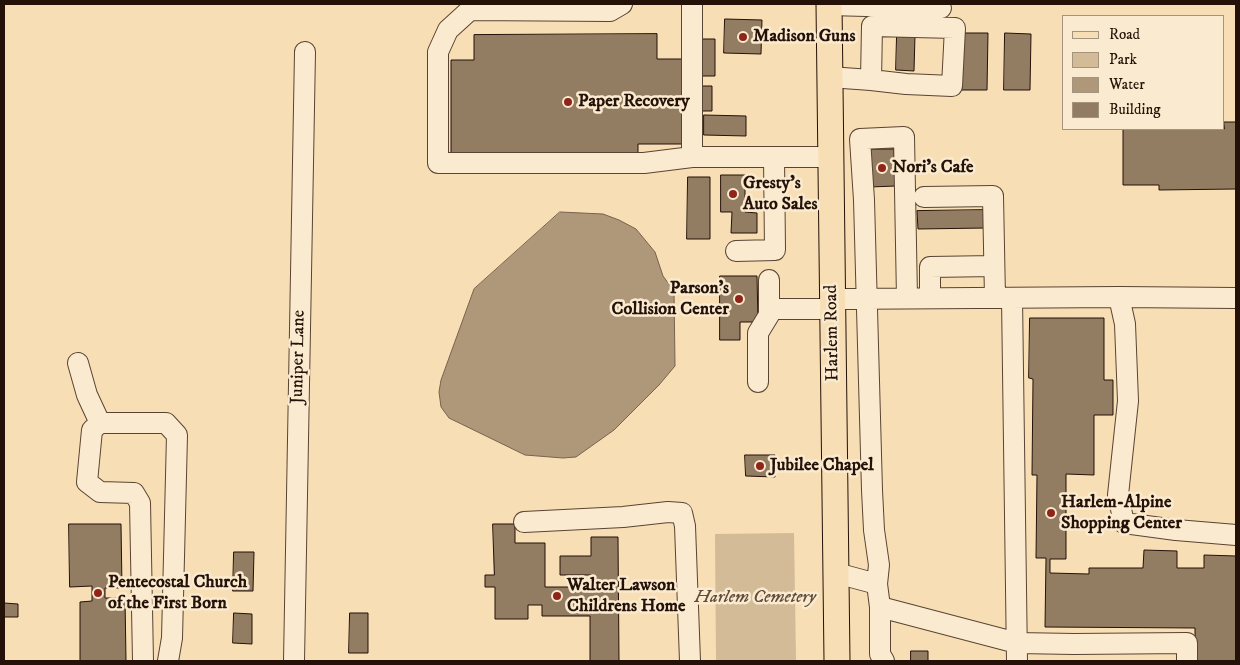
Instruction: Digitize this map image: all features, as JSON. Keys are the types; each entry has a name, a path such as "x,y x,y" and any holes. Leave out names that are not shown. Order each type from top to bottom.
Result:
{"main road":[{"name":"Harlem Road","path":"829,4 837,661"}],"street":[{"path":"622,4 610,11 470,10 448,30 438,52 438,163 644,163 692,157 830,157"},
{"path":"692,4 692,157"},
{"path":"829,4 941,8"},
{"path":"829,77 952,86 955,28 872,26 871,80"},
{"name":"Juniper Lane","path":"294,661 305,52"},
{"path":"884,661 880,654 880,607 877,584 879,565 874,530 872,490 864,200 860,139 904,137 907,298"},
{"path":"736,251 775,250 774,157"},
{"path":"924,197 993,196 994,266 1003,298 1017,652"},
{"path":"930,298 930,267 994,266"},
{"path":"758,382 758,333 769,315 769,280"},
{"path":"769,309 867,299 907,298 1236,298"},
{"path":"1119,298 1125,324 1128,401 1118,495 1124,523 1236,535"},
{"path":"78,363 87,395 100,423"},
{"path":"142,661 140,503 134,493 100,492 87,482 92,430 100,423 166,423 176,435 172,638 168,661"},
{"path":"524,522 623,518 668,512 682,513 685,526 690,661"},
{"path":"836,573 877,584"},
{"path":"880,607 1017,652 1074,644 1187,643 1187,661"}],"green space":[{"name":"Harlem Cemetery","path":"794,533 796,661 716,661 715,534"}],"water":[{"path":"560,212 603,214 619,220 636,229 655,252 663,276 674,291 675,366 659,385 614,430 576,457 563,458 525,455 449,418 441,407 439,392 441,380 474,289"}],"building":[{"name":"Madison Guns","path":"725,19 762,20 761,54 724,53"},
{"path":"962,33 988,33 987,90 961,90"},
{"path":"1005,33 1031,34 1030,90 1004,90"},
{"name":"Paper Recovery","path":"657,34 657,59 685,59 685,144 638,144 638,153 451,153 451,60 474,60 474,35"},
{"path":"897,35 915,35 914,71 896,70"},
{"path":"695,39 715,39 715,76 695,76"},
{"path":"697,86 712,86 712,111 696,111"},
{"path":"704,115 746,116 746,136 704,135"},
{"path":"1225,122 1236,122 1236,189 1159,190 1159,185 1123,185 1123,130 1225,130"},
{"name":"Nori's Cafe","path":"869,149 894,149 896,186 870,187"},
{"name":"Gresty's Auto Sales","path":"721,175 745,175 745,212 757,213 757,233 731,233 732,212 721,212"},
{"path":"688,177 710,177 710,239 687,239"},
{"path":"986,210 986,228 918,229 917,211"},
{"name":"Parson's Collision Center","path":"720,276 757,276 758,322 740,322 740,340 720,340"},
{"name":"Harlem-Alpine Shopping Center","path":"1030,318 1104,318 1104,380 1113,380 1113,415 1094,415 1094,475 1066,474 1066,559 1050,559 1050,573 1089,574 1089,568 1143,568 1144,550 1177,551 1177,568 1204,568 1204,555 1236,556 1236,661 1195,661 1195,628 1045,627 1046,558 1036,558 1037,475 1032,475 1033,379 1029,378"},
{"name":"Jubilee Chapel","path":"745,455 775,455 775,477 746,476"},
{"name":"Pentecostal Church of the First Born","path":"69,524 121,524 122,588 105,588 105,598 125,598 126,661 80,661 80,602 92,601 92,586 70,587"},
{"name":"Walter Lawson Childrens Home","path":"493,524 515,524 515,543 545,543 545,587 591,587 591,575 560,575 560,556 591,556 591,537 618,537 619,661 590,661 590,616 542,616 542,605 528,605 528,619 495,619 495,587 485,587 485,575 494,575"},
{"path":"234,552 254,552 253,591 233,591"},
{"path":"4,603 18,604 18,617 4,617"},
{"path":"234,613 252,614 252,644 233,643"},
{"path":"350,613 368,613 368,653 349,653"},
{"path":"911,651 928,651 928,661 911,661"}],"place":[{"name":"Madison Guns","path":"743,37"},
{"name":"Paper Recovery","path":"568,102"},
{"name":"Nori's Cafe","path":"882,168"},
{"name":"Gresty's Auto Sales","path":"733,194"},
{"name":"Parson's Collision Center","path":"739,299"},
{"name":"Jubilee Chapel","path":"760,466"},
{"name":"Harlem-Alpine Shopping Center","path":"1051,513"},
{"name":"Pentecostal Church of the First Born","path":"98,593"},
{"name":"Walter Lawson Childrens Home","path":"557,596"}]}
